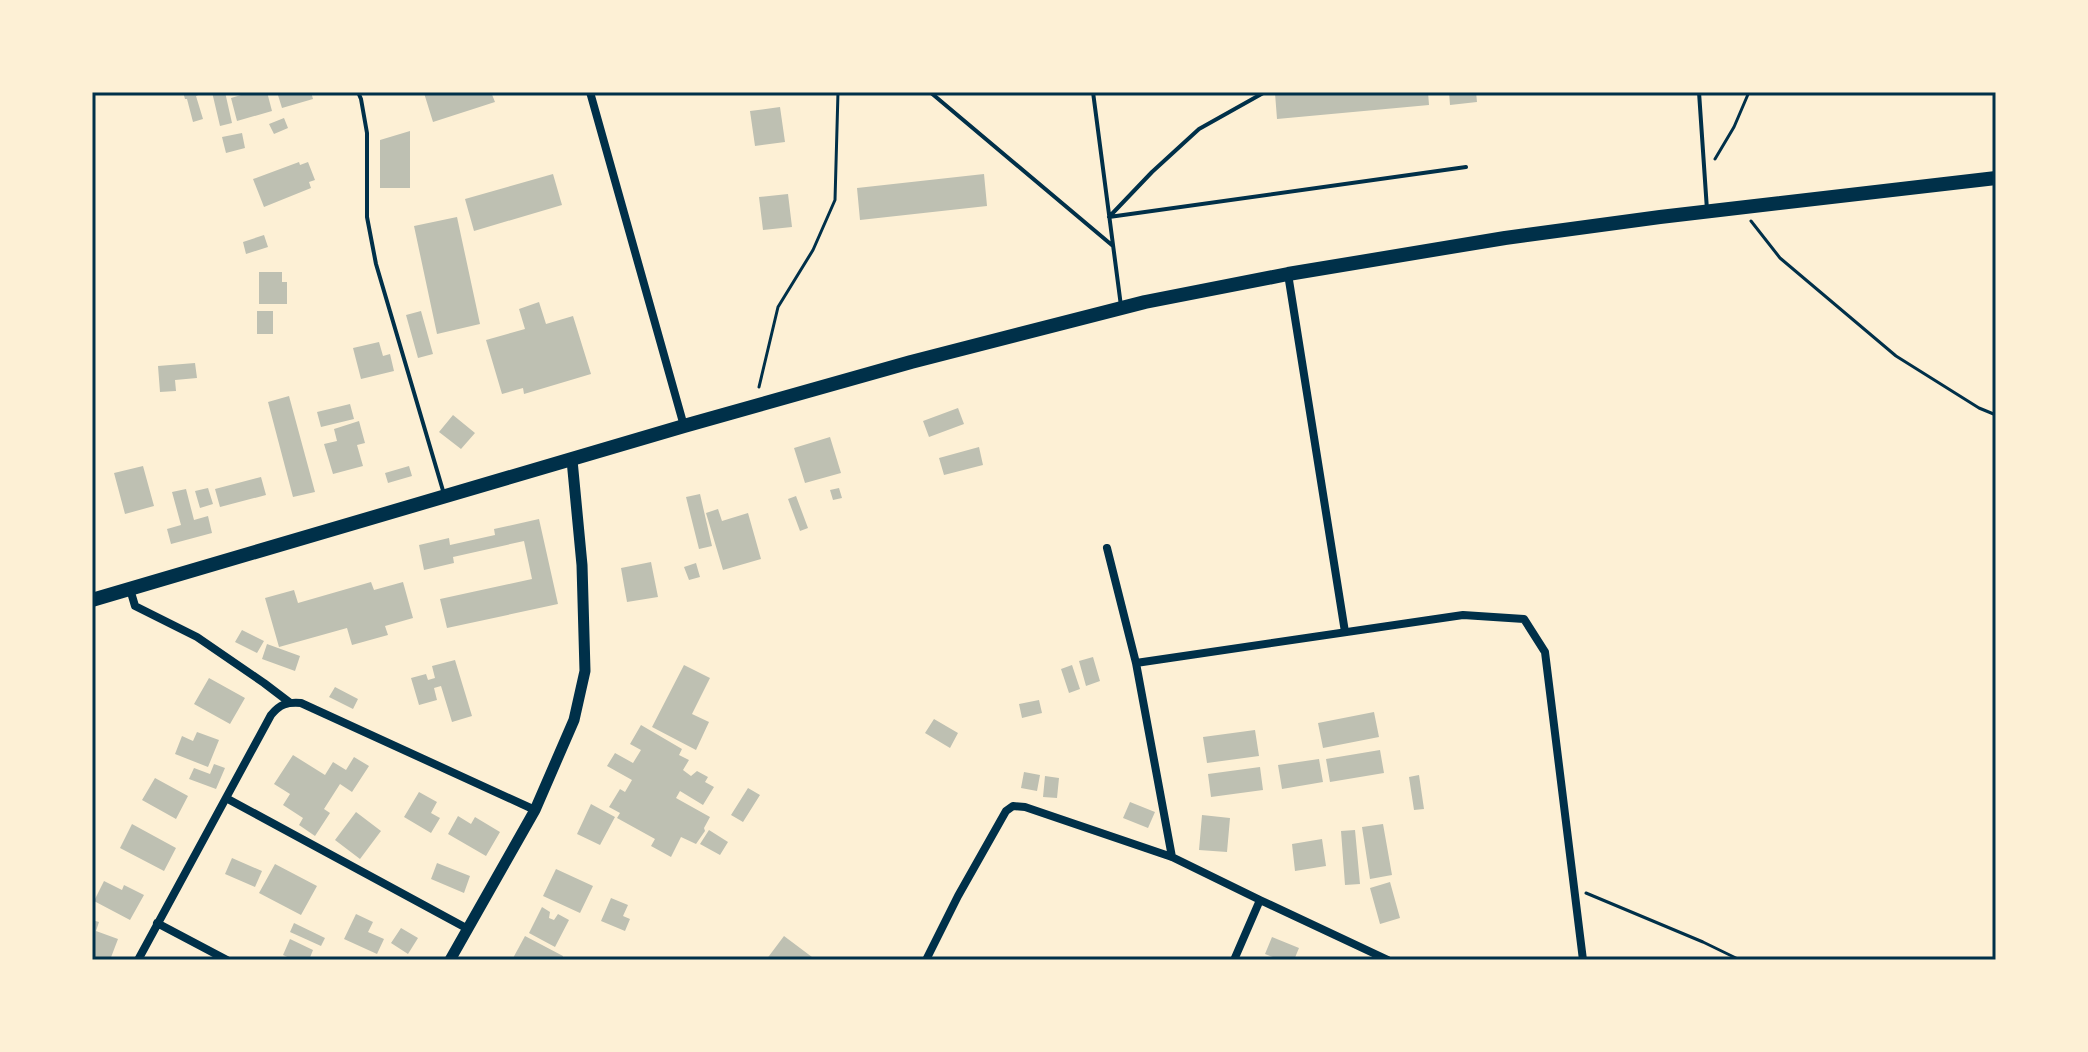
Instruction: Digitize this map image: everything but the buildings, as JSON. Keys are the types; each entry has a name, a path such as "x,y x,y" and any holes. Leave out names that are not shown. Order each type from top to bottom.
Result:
{"highway":[{"path":"92,600 684,426 911,362 1121,308 1288,274 1505,238 1996,178"}],"street":[{"path":"590,92 684,426"},
{"path":"1288,274 1345,632"},
{"path":"450,960 535,810 574,720 585,671 582,565 572,460"},
{"path":"1107,548 1136,663 1172,857"},
{"path":"130,589 135,606 197,637 289,702"},
{"path":"1136,663 1463,615 1524,619 1545,652 1583,960"},
{"path":"138,960 278,706 289,702 301,703 535,810"},
{"path":"226,798 468,929"},
{"path":"926,960 1006,811 1013,806 1025,807 1172,857 1388,960"},
{"path":"1234,960 1260,900"},
{"path":"157,923 227,960"}],"lane":[{"path":"358,92 367,133 367,217 376,264 445,495"},
{"path":"930,92 1113,246"},
{"path":"1093,92 1121,308"},
{"path":"1109,217 1199,129 1265,92"},
{"path":"1699,92 1707,212"},
{"path":"1109,217 1466,167"}],"path":[{"path":"755,406 778,307 813,250 835,200 838,92"},
{"path":"1705,176 1734,127 1749,92"},
{"path":"1741,208 1780,258 1896,356 1979,408 1996,415"},
{"path":"1574,888 1740,960"}]}
